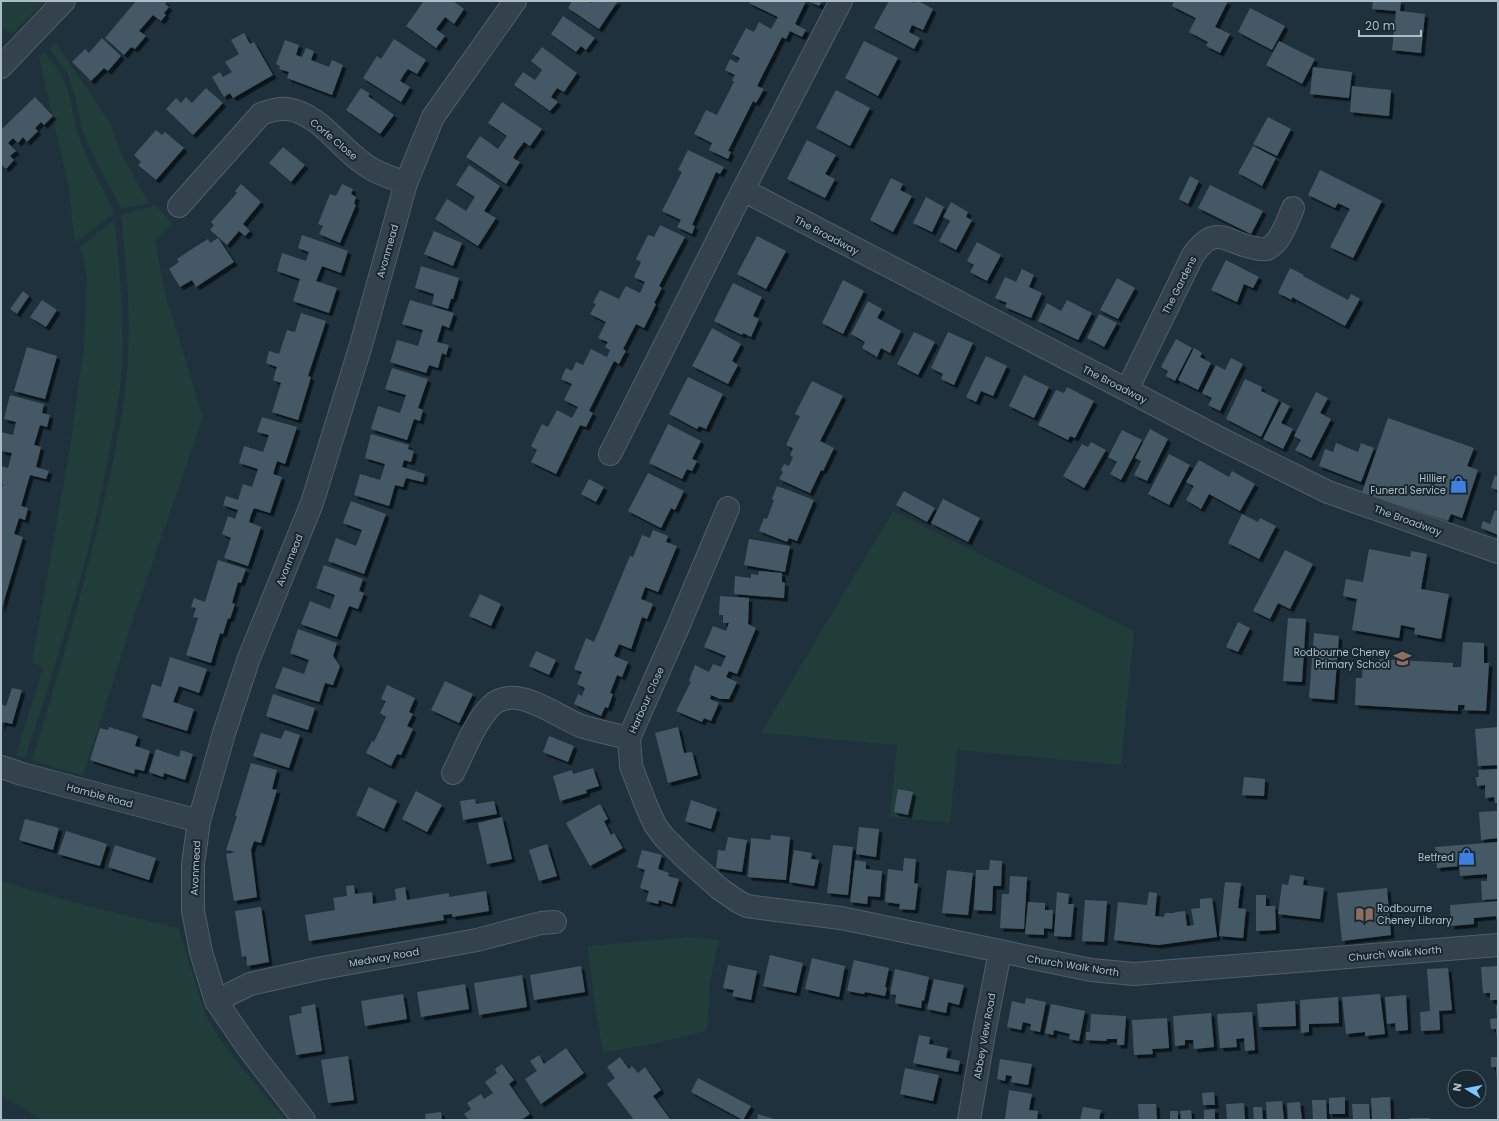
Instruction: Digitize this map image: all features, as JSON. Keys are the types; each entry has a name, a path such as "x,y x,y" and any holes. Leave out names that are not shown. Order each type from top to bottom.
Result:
{"street":[{"path":"1,67 64,1"},
{"name":"Avonmead","path":"304,1120 249,1049 216,1000 201,952 193,911 193,864 199,821 224,733 249,658 312,503 361,345 406,183 433,117 515,1"},
{"path":"610,454 743,190 841,1"},
{"name":"Corfe Close","path":"179,206 261,114 274,110 287,109 301,113 314,121 351,154 371,169 406,183"},
{"name":"The Broadway","path":"743,190 1223,440 1328,492 1498,552"},
{"name":"The Gardens","path":"1127,390 1193,255 1202,243 1211,237 1219,237 1256,249 1261,250 1267,248 1278,238 1284,229 1293,208"},
{"name":"Harbour Close","path":"728,508 629,738 631,766 655,825 664,837 684,857 720,889 738,902 747,906"},
{"path":"453,773 480,719 491,706 503,699 516,697 527,700 582,726 629,738"},
{"name":"Hamble Road","path":"1,767 22,774 199,821"},
{"name":"Church Walk North","path":"747,906 841,918 1092,970 1134,974 1498,945"},
{"name":"Medway Road","path":"216,1000 250,984 317,969 477,940 542,923 556,922"},
{"name":"Abbey View Road","path":"970,1120 984,1033 1000,952"}],"green space":[{"path":"1,1 46,1 12,34 1,27"},
{"path":"55,42 110,123 123,157 149,203 122,209 100,169 82,130 76,99 68,74 49,48"},
{"path":"44,53 60,73 65,83 79,137 91,166 114,213 76,242 74,238 69,188 39,57"},
{"path":"155,204 172,224 155,241 166,297 203,417 133,619 83,776 32,760 78,604 102,510 122,414 128,361 129,319 127,277 121,215 150,207"},
{"path":"111,222 114,222 115,226 122,312 122,365 120,390 107,464 91,538 60,649 25,758 16,755 43,667 32,663 70,447 84,347 87,279 83,254 79,248"},
{"path":"893,511 1134,631 1121,765 957,750 950,823 890,817 897,745 761,733"},
{"path":"1,881 73,902 178,928 206,1016 218,1036 238,1063 285,1120 42,1120 1,1095"},
{"path":"692,937 719,940 710,982 707,1031 658,1043 603,1053 594,999 588,946"}],"building":[{"path":"136,1 167,1 165,4 169,7 164,13 166,15 161,21 153,15 139,31 146,36 135,49 131,47 124,55 105,38"},
{"path":"424,1 453,1 464,9 454,24 445,17 436,29 445,36 436,48 406,26"},
{"path":"572,1 588,1 592,3 593,1 618,1 599,29 568,8"},
{"path":"750,1 806,1 795,24 806,30 802,37 790,31 786,39 782,37 757,86 764,89 756,103 753,101 728,151 731,152 728,159 709,150 712,143 694,134 706,110 717,115 734,82 732,80 735,75 725,70 730,59 737,63 740,58 732,54 746,28 754,32 759,22 771,29 778,17 749,3"},
{"path":"808,1 822,1 819,6"},
{"path":"889,1 910,1 915,3 918,1 933,9 923,30 912,25 909,32 920,38 914,49 874,28"},
{"path":"1174,1 1228,1 1215,27 1230,34 1220,53 1206,46 1208,42 1189,32 1196,18 1172,6"},
{"path":"1373,1 1401,1 1400,11 1425,14 1421,53 1392,50 1396,11 1372,9"},
{"path":"1250,8 1285,26 1272,50 1238,32"},
{"path":"563,16 595,38 586,50 581,46 576,52 551,34"},
{"path":"244,33 250,44 254,42 273,75 233,98 230,93 224,97 212,77 220,72 223,77 232,72 225,62 239,54 231,40"},
{"path":"102,38 121,56 108,71 104,68 91,81 72,62 85,49 89,53"},
{"path":"394,39 426,60 417,74 408,69 404,74 400,81 410,87 401,102 363,78 377,56 381,59"},
{"path":"285,40 299,45 296,55 302,57 306,48 314,51 311,60 329,67 332,60 343,65 332,95 287,78 289,72 279,69 280,66 276,64"},
{"path":"864,41 898,58 878,96 845,78"},
{"path":"1279,41 1315,59 1302,84 1266,65"},
{"path":"542,47 577,73 564,92 557,88 551,97 558,102 550,111 514,85 523,72 535,80 542,70 531,61"},
{"path":"1313,67 1352,72 1349,98 1310,94"},
{"path":"1352,86 1391,90 1389,116 1350,112"},
{"path":"206,88 223,103 193,135 166,109 176,98 181,103 186,97 192,103"},
{"path":"361,88 370,94 368,96 394,115 380,134 346,110"},
{"path":"836,90 870,108 850,146 816,128"},
{"path":"35,97 53,116 44,125 41,122 35,128 38,131 27,142 23,137 18,143 13,138 8,143 16,151 10,156 14,160 6,169 2,165 1,166 1,126 3,128"},
{"path":"502,102 542,129 530,146 524,142 517,151 513,158 520,162 506,184 466,157 480,136 498,149 507,136 488,123"},
{"path":"1268,117 1291,129 1277,156 1253,144"},
{"path":"156,130 162,135 165,132 184,148 156,180 138,165 141,162 134,155"},
{"path":"807,140 836,155 825,174 835,179 825,198 787,179"},
{"path":"1253,146 1276,158 1262,186 1238,173"},
{"path":"283,147 305,165 291,182 269,163"},
{"path":"688,150 724,167 720,174 716,172 692,225 695,226 692,234 677,227 681,220 662,211 682,172 678,170"},
{"path":"469,165 500,186 484,211 496,218 478,246 435,219 447,199 466,211 475,197 456,185"},
{"path":"1320,170 1382,201 1353,258 1330,247 1350,209 1338,203 1335,208 1308,195"},
{"path":"1190,176 1199,181 1188,204 1179,199"},
{"path":"891,178 903,184 900,190 912,196 893,232 870,220"},
{"path":"241,184 261,202 243,224 250,231 245,236 239,231 227,245 210,230 214,225 211,222 237,193 235,191"},
{"path":"342,184 353,189 351,194 356,197 354,204 356,205 340,243 319,234 323,226 318,224 330,194 336,196"},
{"path":"1210,185 1263,211 1251,234 1198,208"},
{"path":"926,197 944,207 932,232 913,223"},
{"path":"951,202 968,212 966,217 972,220 956,250 939,241 950,221 943,217"},
{"path":"660,225 685,237 659,286 662,288 644,328 636,324 623,349 626,351 619,364 614,361 589,411 593,413 586,427 580,425 556,474 531,462 537,450 531,446 542,424 548,427 557,410 572,418 578,407 564,400 572,384 561,379 566,368 572,371 576,362 583,365 591,349 607,357 610,350 605,347 608,342 598,338 606,322 590,314 596,304 593,303 600,290 619,299 626,286 640,293 645,282 634,277 641,262 636,259 648,235 654,237"},
{"path":"434,231 462,243 453,266 424,254"},
{"path":"302,235 348,251 341,273 322,266 316,281 337,288 329,313 293,301 300,279 277,271 282,253 306,261 309,252 298,248"},
{"path":"757,236 786,251 766,289 737,274"},
{"path":"218,238 234,262 196,287 192,280 180,287 169,269 179,262 177,259 195,247 208,239 210,243"},
{"path":"977,242 1001,255 987,281 970,272 974,265 967,261"},
{"path":"1226,260 1259,277 1253,288 1244,284 1237,302 1211,290"},
{"path":"421,266 459,278 453,299 451,299 448,309 432,304 434,294 415,288"},
{"path":"1290,268 1348,300 1351,294 1360,299 1345,326 1292,297 1292,300 1278,293"},
{"path":"1022,269 1034,275 1029,287 1042,293 1031,318 1005,307 1007,303 995,298 1005,277 1016,282"},
{"path":"1117,278 1135,288 1118,319 1100,310"},
{"path":"843,280 864,291 843,334 822,323"},
{"path":"733,283 762,297 753,316 759,319 751,337 743,333 742,335 714,321"},
{"path":"23,291 29,296 17,314 10,309"},
{"path":"42,300 57,310 46,327 30,317"},
{"path":"410,300 454,313 449,328 442,325 437,342 449,345 446,355 442,353 438,368 429,365 426,373 390,362 397,340 418,346 423,330 402,324"},
{"path":"1067,300 1092,313 1078,340 1038,321 1047,303 1061,311"},
{"path":"868,301 882,309 877,318 901,331 890,353 881,348 877,357 862,348 865,342 851,334"},
{"path":"301,313 326,321 308,376 311,377 298,420 272,412 281,383 273,380 277,367 266,363 269,351 279,354 287,330 295,332"},
{"path":"1099,314 1117,323 1104,347 1087,338"},
{"path":"712,328 741,344 732,361 738,365 728,384 692,366"},
{"path":"914,332 935,342 918,375 897,364"},
{"path":"948,332 973,343 954,385 941,379 943,374 931,368"},
{"path":"1176,339 1192,348 1175,381 1166,376 1168,371 1161,367"},
{"path":"27,347 57,356 45,399 14,391"},
{"path":"1194,348 1202,353 1200,357 1211,363 1198,390 1178,380"},
{"path":"986,356 1007,366 993,396 981,391 976,402 966,397"},
{"path":"1231,358 1243,364 1220,411 1208,405 1212,398 1202,393 1216,365 1225,370"},
{"path":"392,368 428,379 418,408 423,410 420,421 414,419 407,440 371,429 378,406 400,413 406,395 385,389"},
{"path":"1024,375 1049,387 1034,418 1009,406"},
{"path":"688,377 723,394 706,429 699,426 697,429 669,414"},
{"path":"1245,379 1262,387 1261,391 1279,400 1261,437 1226,419"},
{"path":"812,381 843,396 820,441 834,448 810,493 779,479 783,472 781,470 784,464 789,466 793,457 790,455 793,448 786,445 800,416 795,414"},
{"path":"1067,387 1094,401 1075,438 1070,436 1068,440 1038,425 1056,390 1064,393"},
{"path":"1316,392 1328,398 1320,413 1331,419 1311,458 1295,450 1301,440 1294,436"},
{"path":"10,395 44,404 42,413 50,415 47,427 40,425 34,445 41,447 36,467 49,471 46,479 30,475 21,506 28,508 25,520 19,518 14,534 23,537 1,611 1,491 3,484 1,484 1,466 8,468 12,453 1,451 1,432 13,435 16,422 4,419"},
{"path":"1282,402 1290,406 1281,423 1293,429 1283,449 1263,439"},
{"path":"262,417 297,427 285,464 277,461 273,474 282,477 270,513 254,508 251,515 249,522 261,527 248,566 224,558 231,538 222,534 228,516 235,519 238,510 223,505 226,496 238,500 243,484 252,487 258,469 239,463 244,446 263,452 269,435 257,432"},
{"path":"1388,418 1474,448 1467,466 1478,470 1462,518 1451,514 1448,521 1362,492"},
{"path":"668,424 701,441 692,459 697,461 692,471 687,469 682,479 649,463"},
{"path":"1150,429 1168,439 1147,481 1134,475 1141,461 1135,458"},
{"path":"1122,430 1142,440 1121,480 1110,474 1117,462 1108,457"},
{"path":"371,434 409,445 408,449 414,451 411,462 404,460 402,467 425,474 423,482 406,478 403,487 395,485 389,506 354,495 360,474 380,480 385,464 365,458"},
{"path":"1091,442 1106,450 1084,488 1063,476 1082,444 1088,447"},
{"path":"1336,443 1358,452 1361,443 1374,448 1361,482 1319,466 1325,449 1333,452"},
{"path":"1169,454 1190,465 1169,505 1148,494"},
{"path":"1199,460 1229,477 1232,471 1255,484 1240,511 1209,494 1201,509 1186,500 1194,486 1186,482"},
{"path":"648,473 684,491 675,510 671,508 661,528 628,511"},
{"path":"1495,475 1498,477 1498,490 1491,488"},
{"path":"589,479 604,487 596,502 581,494"},
{"path":"777,486 814,500 797,541 789,538 787,542 759,531 764,518 767,519"},
{"path":"904,491 935,508 927,522 896,505"},
{"path":"943,499 980,518 968,542 931,523"},
{"path":"351,501 386,514 364,574 328,561 336,538 356,546 362,530 343,523"},
{"path":"1495,510 1498,511 1498,535 1481,528 1483,521 1490,524"},
{"path":"1242,514 1258,522 1260,518 1276,526 1259,559 1228,543"},
{"path":"653,530 668,536 666,542 677,546 658,592 645,587 641,599 653,604 647,619 642,617 631,649 619,644 614,656 628,662 622,677 617,675 610,693 613,694 608,708 605,707 601,716 574,704 578,694 582,696 585,688 577,684 582,672 574,669 586,638 594,642 630,556 633,557 642,535 650,538"},
{"path":"749,539 790,546 785,572 744,565"},
{"path":"1369,549 1410,557 1411,551 1427,554 1421,589 1449,594 1441,639 1414,634 1415,628 1401,625 1399,638 1352,630 1357,599 1343,596 1346,579 1363,582"},
{"path":"1285,550 1313,564 1290,609 1278,603 1270,619 1253,611"},
{"path":"218,560 246,569 241,583 238,582 232,603 235,604 230,619 228,618 223,634 220,633 211,663 186,655 198,618 193,617 196,608 191,607 194,598 205,602"},
{"path":"324,565 363,579 359,591 364,593 358,609 349,606 337,637 301,624 310,601 330,609 335,595 316,588"},
{"path":"759,571 782,573 782,582 785,583 784,598 734,594 735,576 751,578 751,574 758,575"},
{"path":"480,594 501,604 491,626 469,616"},
{"path":"720,596 749,598 748,624 756,628 737,674 729,671 726,677 737,682 729,699 720,699 711,695 710,699 719,703 711,721 704,718 702,722 676,711 691,682 689,681 695,665 709,672 713,664 721,667 726,656 704,647 713,626 726,631 729,623 723,623 723,615 719,615"},
{"path":"1288,618 1306,619 1302,682 1283,681"},
{"path":"1238,622 1250,628 1238,652 1226,647"},
{"path":"298,629 337,643 333,656 340,666 333,685 325,683 319,702 275,688 283,667 304,674 309,660 290,653"},
{"path":"1314,633 1339,636 1334,700 1309,698"},
{"path":"1463,642 1484,643 1484,663 1489,663 1486,711 1464,710 1465,705 1458,705 1458,711 1355,705 1356,678 1362,678 1363,661 1379,662 1379,659 1453,663 1453,667 1461,667"},
{"path":"536,651 556,660 549,675 529,666"},
{"path":"170,657 207,669 199,693 179,686 173,702 194,709 187,731 142,717 152,684 161,687"},
{"path":"445,681 473,694 459,723 431,710"},
{"path":"387,685 415,698 409,712 413,714 407,726 413,729 401,755 397,754 391,766 366,753 372,741 374,742 386,717 380,713 386,701 381,699"},
{"path":"12,688 22,690 12,724 3,722 1,728 1,704 6,706"},
{"path":"273,694 315,708 308,730 266,716"},
{"path":"109,727 138,736 135,746 150,751 144,771 135,769 134,774 90,760 100,728 108,730"},
{"path":"678,727 684,753 692,752 698,775 668,783 655,733"},
{"path":"1498,727 1498,765 1478,766 1475,729"},
{"path":"285,730 300,735 289,768 253,756 261,733 281,739"},
{"path":"549,736 574,746 568,762 543,752"},
{"path":"156,749 179,757 181,750 193,754 185,780 164,773 163,777 149,772"},
{"path":"251,763 277,770 272,789 277,790 261,843 254,841 251,850 257,897 234,901 226,854 235,852 226,850"},
{"path":"593,768 599,786 586,790 587,793 560,801 553,776 572,770 573,774"},
{"path":"1498,769 1498,803 1495,803 1494,797 1485,798 1485,785 1477,786 1476,777 1479,777 1478,770"},
{"path":"1244,777 1265,779 1264,796 1242,795"},
{"path":"369,787 397,801 384,829 356,815"},
{"path":"898,789 913,792 908,815 894,812"},
{"path":"416,791 442,805 427,832 402,819"},
{"path":"475,799 476,804 494,801 497,814 463,820 460,801"},
{"path":"691,800 717,809 711,829 685,821"},
{"path":"600,804 608,819 604,821 611,835 614,833 623,848 590,866 566,823"},
{"path":"1498,811 1498,838 1481,840 1479,812"},
{"path":"502,817 512,859 487,864 478,823"},
{"path":"25,819 59,828 53,850 19,840"},
{"path":"859,827 879,829 876,857 856,854"},
{"path":"66,831 107,844 100,866 58,854"},
{"path":"771,835 790,837 786,880 748,877 751,838 770,840"},
{"path":"728,837 747,840 742,872 716,868 718,850 725,851"},
{"name":"Betfred","path":"1498,842 1498,899 1482,900 1481,881 1487,881 1487,874 1460,876 1459,866 1437,868 1435,847"},
{"path":"547,844 557,876 539,881 529,850"},
{"path":"115,845 156,858 149,880 108,867"},
{"path":"833,845 853,847 848,895 827,893"},
{"path":"642,850 662,855 658,869 669,873 668,876 679,879 672,904 659,900 658,904 646,901 649,891 640,888 645,870 637,867"},
{"path":"794,850 812,853 811,859 819,860 814,886 789,882"},
{"path":"904,858 916,859 914,883 918,884 915,910 899,909 900,904 885,902 888,869 903,871"},
{"path":"855,860 866,862 866,869 882,871 880,897 868,896 867,904 850,902"},
{"path":"990,860 1002,861 1001,886 993,886 992,911 974,910 976,870 989,870"},
{"path":"947,870 973,873 968,915 942,913"},
{"path":"1290,875 1304,877 1303,885 1324,888 1320,919 1278,914 1282,884 1288,885"},
{"path":"1010,876 1027,877 1024,929 1000,928 1002,894 1009,894"},
{"path":"1225,882 1241,883 1238,908 1246,909 1243,938 1219,936"},
{"path":"354,885 355,894 372,892 373,904 396,900 395,889 405,887 407,900 449,893 449,897 486,891 489,911 452,917 452,914 443,915 444,920 309,941 305,915 335,910 333,898 347,896 346,886"},
{"name":"Rodbourne Cheney Library","path":"1387,888 1391,935 1342,941 1337,893"},
{"path":"1057,892 1069,894 1068,904 1074,904 1071,937 1054,936"},
{"path":"1149,892 1157,893 1155,916 1164,917 1165,913 1185,911 1187,926 1194,925 1191,909 1200,908 1200,899 1212,898 1217,937 1158,945 1114,940 1118,902 1147,905"},
{"path":"1256,895 1266,895 1266,906 1275,906 1276,930 1256,931"},
{"path":"1085,900 1107,901 1104,942 1082,941"},
{"path":"1498,901 1498,921 1496,916 1474,918 1474,924 1451,926 1450,905"},
{"path":"1028,902 1045,903 1045,910 1053,910 1052,929 1044,928 1044,935 1025,934"},
{"path":"261,907 269,962 247,966 246,956 242,957 235,911"},
{"path":"770,955 803,963 796,993 763,986"},
{"path":"812,958 845,966 839,997 805,989"},
{"path":"854,960 889,968 885,987 887,988 885,996 865,992 864,994 847,991"},
{"path":"728,965 757,971 751,1000 732,996 734,990 723,988"},
{"path":"581,966 585,992 534,1000 530,975"},
{"path":"1498,966 1498,1000 1490,1000 1490,993 1483,993 1481,967"},
{"path":"1448,968 1452,1010 1439,1011 1440,1030 1421,1031 1420,1012 1430,1011 1427,969"},
{"path":"895,969 929,977 921,1008 895,1003 896,995 890,994"},
{"path":"522,975 527,1007 479,1015 474,983"},
{"path":"934,979 964,985 959,1005 948,1002 946,1013 927,1009"},
{"path":"465,984 469,1009 421,1017 417,992"},
{"path":"403,994 407,1019 365,1026 361,1001"},
{"path":"1380,994 1385,1034 1365,1036 1365,1032 1346,1034 1342,997"},
{"path":"1406,995 1408,1030 1396,1031 1395,1023 1387,1024 1385,997"},
{"path":"1338,997 1339,1023 1309,1024 1309,1032 1301,1033 1300,1000"},
{"path":"1026,998 1046,1002 1040,1032 1030,1030 1031,1024 1023,1022 1021,1030 1007,1027 1012,1001 1025,1004"},
{"path":"1295,1001 1296,1026 1259,1027 1257,1004"},
{"path":"315,1004 322,1051 296,1055 289,1016 302,1013 301,1007"},
{"path":"1051,1004 1085,1011 1079,1041 1069,1039 1070,1034 1054,1030 1053,1035 1045,1033"},
{"path":"1496,1006 1498,1006 1498,1038 1496,1029 1491,1029 1490,1019 1497,1018"},
{"path":"1252,1012 1255,1050 1245,1051 1244,1038 1236,1039 1237,1047 1220,1048 1217,1014"},
{"path":"1211,1013 1214,1047 1194,1049 1193,1040 1185,1040 1185,1045 1175,1046 1173,1016"},
{"path":"1091,1014 1126,1016 1124,1045 1117,1045 1117,1039 1107,1039 1106,1041 1086,1040 1086,1032 1090,1032"},
{"path":"1167,1018 1169,1048 1152,1049 1153,1054 1134,1055 1132,1020"},
{"path":"919,1035 930,1037 929,1044 948,1048 946,1058 960,1061 958,1072 913,1063"},
{"path":"566,1048 584,1073 541,1104 525,1079 537,1071 530,1061 539,1055 544,1064"},
{"path":"348,1056 354,1100 328,1103 321,1060"},
{"path":"620,1057 629,1069 632,1066 638,1073 645,1067 661,1090 653,1096 670,1119 634,1120 607,1084 615,1078 607,1067"},
{"path":"1491,1057 1498,1057 1498,1081 1496,1067 1491,1067"},
{"path":"1000,1059 1032,1064 1028,1085 1011,1082 1012,1076 1006,1075 1005,1081 997,1079"},
{"path":"502,1064 514,1080 509,1084 530,1114 521,1120 469,1120 464,1114 471,1109 467,1103 481,1094 484,1099 493,1093 485,1082 497,1073 495,1069"},
{"path":"905,1068 939,1075 933,1101 900,1094"},
{"path":"698,1078 751,1106 743,1120 691,1092"},
{"path":"1009,1090 1032,1094 1029,1110 1038,1111 1037,1120 1005,1119"},
{"path":"1214,1092 1215,1105 1203,1105 1202,1093"},
{"path":"1345,1097 1345,1114 1329,1114 1329,1098"},
{"path":"1390,1097 1391,1119 1372,1120 1371,1098"},
{"path":"1312,1100 1326,1100 1327,1120 1313,1120"},
{"path":"1282,1101 1284,1120 1267,1120 1266,1102"},
{"path":"1300,1102 1302,1120 1288,1120 1287,1103"},
{"path":"1244,1103 1245,1120 1227,1120 1226,1104"},
{"path":"1138,1104 1156,1104 1157,1120 1139,1120"},
{"path":"1352,1104 1369,1104 1370,1120 1353,1120"},
{"path":"1083,1107 1101,1110 1099,1120 1080,1120"},
{"path":"1253,1107 1262,1107 1263,1120 1254,1120"},
{"path":"1215,1109 1215,1120 1204,1120 1204,1110"},
{"path":"1191,1110 1192,1120 1181,1120 1180,1111"},
{"path":"1170,1111 1178,1111 1178,1120 1170,1120"},
{"path":"441,1112 442,1120 426,1120 425,1114"},
{"path":"758,1114 777,1120 757,1120"},
{"path":"1409,1118 1430,1118 1430,1120 1409,1120"}],"place":[{"name":"Hillier Funeral Service","path":"1459,484"},
{"name":"Rodbourne Cheney Primary School","path":"1403,658"},
{"name":"Betfred","path":"1467,857"},
{"name":"Rodbourne Cheney Library","path":"1364,914"}]}
